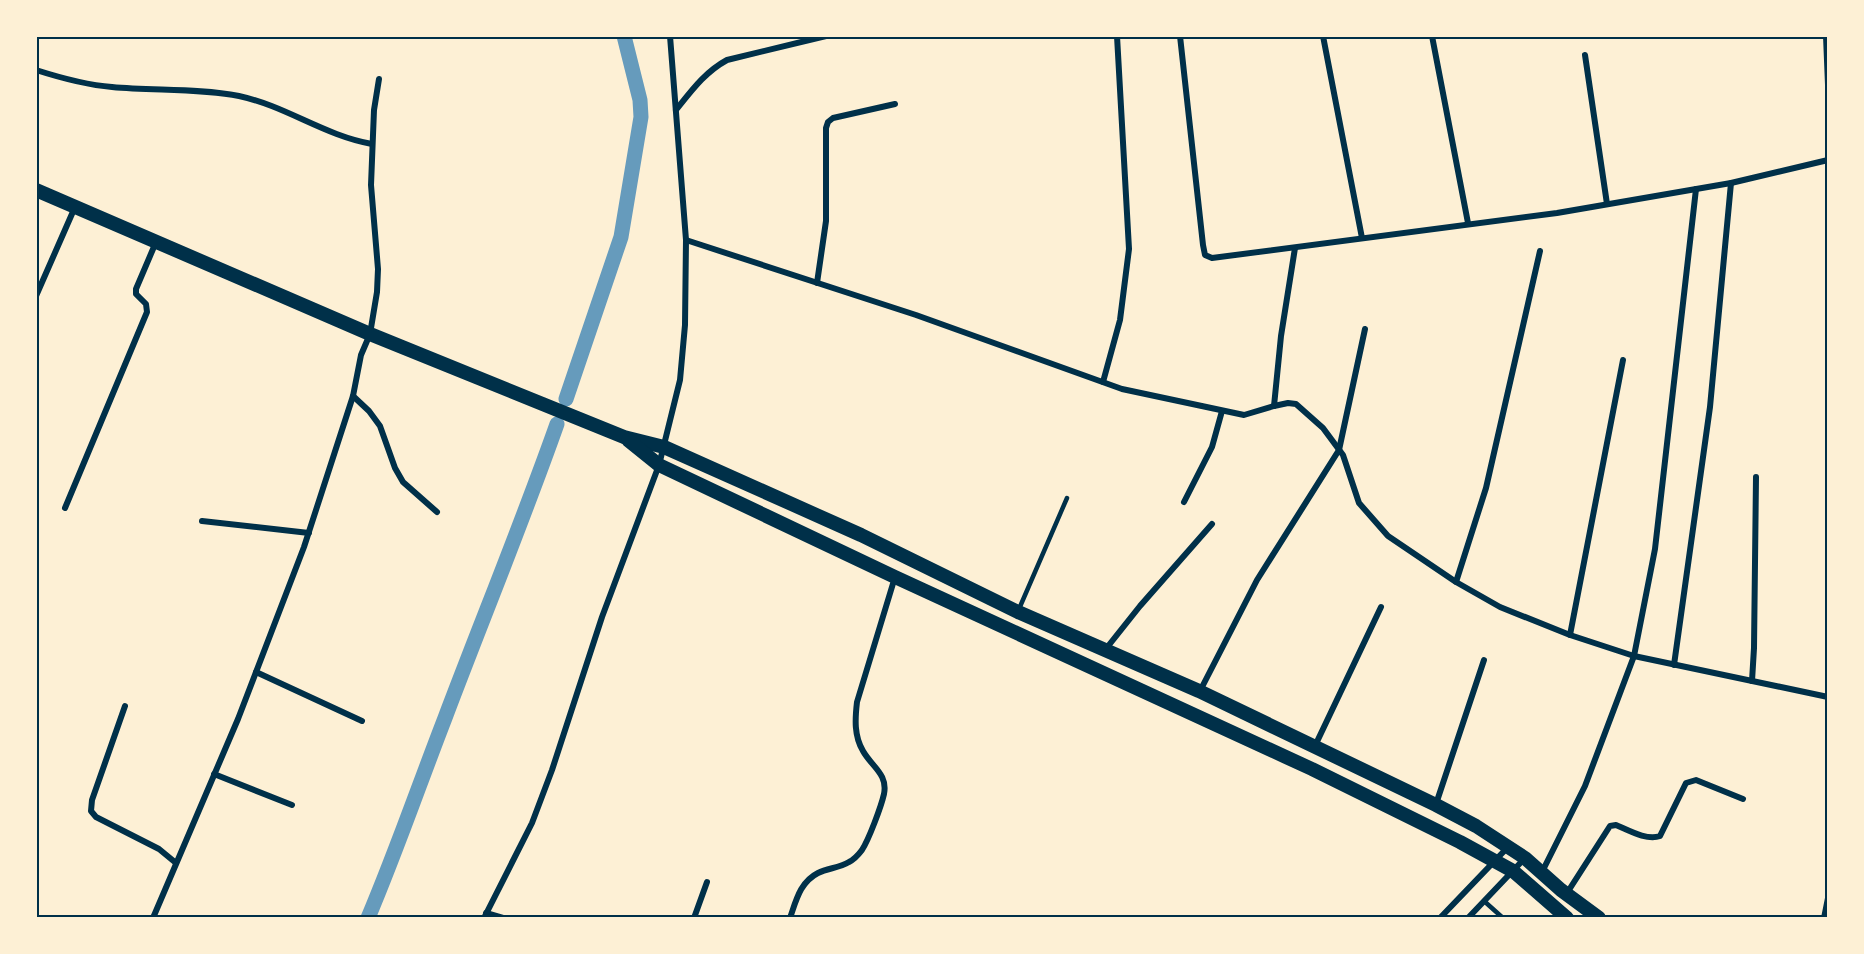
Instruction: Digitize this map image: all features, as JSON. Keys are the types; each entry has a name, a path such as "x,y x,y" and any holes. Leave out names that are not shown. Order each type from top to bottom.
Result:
{"main road":[{"path":"36,190 370,334 624,437 664,447 861,535 1017,612 1199,692 1476,826 1525,858 1599,918"},
{"path":"624,437 659,465 895,577 1312,769 1495,861 1513,871 1567,918"}],"street":[{"path":"503,918 485,915 532,823 602,617 659,465 681,369 685,325 686,240 670,36"},
{"path":"676,111 703,76 714,67 728,60 826,36"},
{"path":"1103,382 1120,320 1129,249 1117,36"},
{"path":"1180,36 1205,255 1212,258 1607,204 1731,183 1828,160"},
{"path":"1323,36 1362,238"},
{"path":"1432,36 1468,224"},
{"path":"1826,36 1828,85"},
{"path":"1585,55 1607,204"},
{"path":"36,70 70,80 108,87 209,92 239,96 271,105 342,137 372,144"},
{"path":"153,918 256,672 309,532 353,396 361,355 370,334 377,292 378,268 371,185 372,144 379,80"},
{"path":"817,283 826,221 826,128 828,122 833,118 895,104"},
{"path":"1674,665 1710,407 1731,183"},
{"path":"1542,872 1585,786 1635,656 1655,549 1696,189"},
{"path":"36,296 76,207"},
{"path":"686,240 916,315 1122,389 1244,415 1288,403 1300,406 1323,428 1339,450 1347,466 1359,503 1388,536 1456,582 1500,607 1570,635 1635,656 1828,697"},
{"path":"65,508 147,312 146,304 136,294 136,289 157,242"},
{"path":"1274,406 1281,336 1295,248"},
{"path":"1456,582 1486,488 1540,251"},
{"path":"1199,692 1257,580 1339,450 1365,329"},
{"path":"1570,635 1623,360"},
{"path":"353,396 369,411 380,426 395,468 403,482 437,512"},
{"path":"1184,502 1212,447 1222,411"},
{"path":"1752,681 1756,477"},
{"path":"202,521 309,532"},
{"path":"1104,651 1212,524"},
{"path":"790,918 798,893 807,880 819,872 850,862 861,852 883,798 885,785 882,773 863,752 857,737 855,720 857,702 895,577"},
{"path":"1314,748 1381,607"},
{"path":"1436,805 1484,660"},
{"path":"256,672 362,721"},
{"path":"124,706 92,800 92,811 96,817 159,849 177,863"},
{"path":"214,774 292,805"},
{"path":"1567,894 1610,826 1616,825 1649,838 1657,838 1686,783 1696,780 1743,799"},
{"path":"1440,918 1509,847"},
{"path":"1468,918 1525,858"},
{"path":"694,918 707,882"},
{"path":"1824,918 1828,898"}],"lane":[{"path":"1017,612 1067,498"},
{"path":"1484,902 1503,918"}],"waterway":[{"path":"566,399 621,237 641,117 640,100 624,36"},
{"path":"368,918 557,424"}]}
